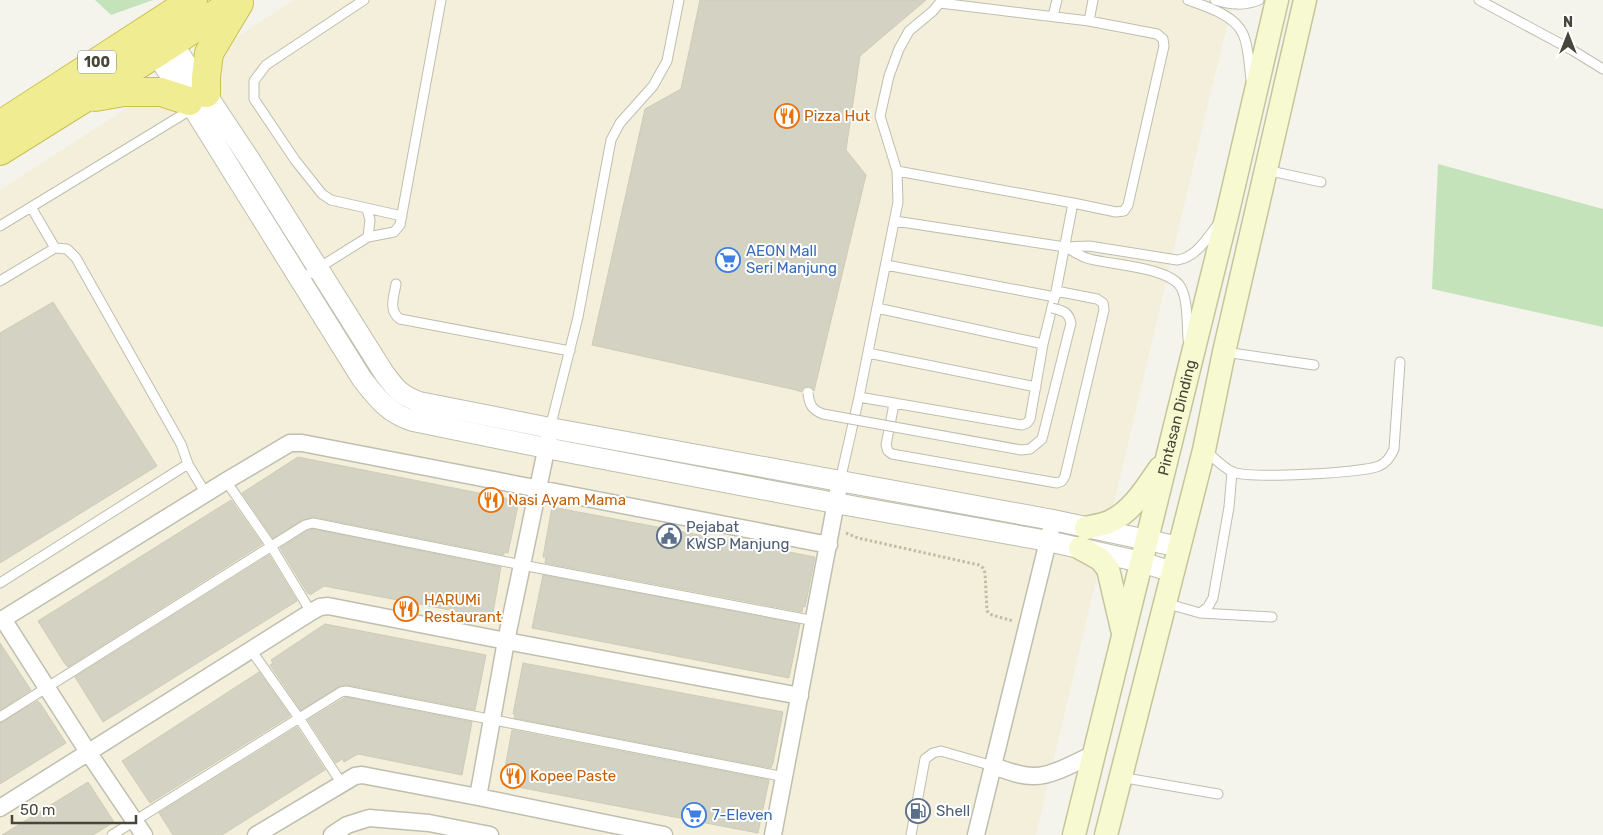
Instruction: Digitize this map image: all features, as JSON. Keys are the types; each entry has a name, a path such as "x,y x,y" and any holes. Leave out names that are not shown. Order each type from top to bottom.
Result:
{"highway":[{"name":"100","path":"0,151 80,100 157,38 193,0"},
{"name":"100","path":"0,125 157,38 237,0"},
{"path":"80,100 124,92 144,91 161,92 199,100 207,71 209,53 241,0"}],"main road":[{"name":"Pintasan Dinding","path":"1074,835 1191,364 1277,0"},
{"name":"Pintasan Dinding","path":"1106,835 1204,450 1224,352 1305,0"},
{"path":"1124,635 1108,569 1083,538 1117,518 1135,503 1166,461"}],"street":[{"path":"157,38 319,268 384,373 400,393 419,402 550,428 1053,520 1083,538 1141,562 1173,572"},
{"path":"199,100 301,279 362,379 380,402 392,412 413,421 546,448 1048,541 1083,538 1147,540 1180,547"},
{"path":"478,797 506,641 550,428"},
{"path":"144,835 1,620 290,443 302,443 829,545"},
{"path":"773,835 840,481"},
{"path":"976,835 1053,520"},
{"path":"0,808 320,607 328,606 800,696"},
{"path":"993,766 1015,773 1036,776 1048,774 1094,754"},
{"path":"256,835 355,776 362,775 664,835"},
{"path":"332,835 347,825 370,818 428,829 490,835"}],"lane":[{"path":"364,0 266,64 254,81 254,98 295,160 322,194 331,200 402,216"},
{"path":"301,279 368,237 394,232 400,225 441,0"},
{"path":"550,428 570,351 604,184 611,140 620,123 653,86 667,61 678,0"},
{"path":"1053,16 1057,0"},
{"path":"1088,21 1093,0"},
{"path":"1188,0 1211,8 1233,21 1243,33 1254,97"},
{"path":"1215,0 1226,4 1248,4 1259,0"},
{"path":"1479,0 1572,50 1603,69"},
{"path":"840,481 859,398 898,202 896,171 880,116 887,83 899,49 909,31 933,11 941,1 1088,21 1157,34 1163,38 1164,46 1128,205 1124,211 1116,212 896,171"},
{"path":"0,226 199,100"},
{"path":"1266,170 1321,182"},
{"path":"859,398 1022,425 1027,424 1030,419 1043,344 1056,294 1073,203"},
{"path":"31,207 55,248"},
{"path":"367,209 370,220 368,237"},
{"path":"895,221 1065,247 1089,246 1184,260 1192,256 1228,211"},
{"path":"1065,247 1088,258 1162,273 1175,280 1181,287 1185,298 1191,364"},
{"path":"0,282 55,248 67,249 76,258 206,494"},
{"path":"886,265 1056,294 1097,299 1103,303 1104,310 1065,476 1062,481 1057,483 892,454 888,451 886,445 894,404"},
{"path":"396,284 392,309 394,315 400,318 570,351"},
{"path":"877,308 1043,344"},
{"path":"808,393 808,402 815,411 823,414 1021,450 1030,449 1042,439 1071,324 1069,316 1064,311 1052,308"},
{"path":"1224,352 1314,365"},
{"path":"868,353 1036,387"},
{"path":"1204,450 1232,472 1248,475 1367,470 1381,465 1390,458 1394,449 1400,362"},
{"path":"0,583 188,464"},
{"path":"1200,613 1208,607 1213,598 1229,507 1232,472"},
{"path":"226,481 271,546 311,612"},
{"path":"0,717 271,546 305,525 313,523 815,621"},
{"path":"1165,603 1200,613 1272,617"},
{"path":"251,650 299,718 342,784"},
{"path":"112,835 341,692 346,691 785,777"},
{"path":"911,835 925,759 933,753 941,751 993,766"},
{"path":"1120,777 1218,794"}],"path":[{"path":"831,528 858,538 979,565 983,568 984,572 987,611 992,615 1028,624"}],"shaded area":[{"path":"294,0 1234,0 1036,835 0,835 0,190"}],"green space":[{"path":"95,0 153,0 111,15"},
{"path":"1438,164 1603,209 1603,327 1432,289"}],"building":[{"name":"AEON Mall Seri Manjung","path":"700,0 926,0 860,56 846,150 866,175 814,391 808,387 804,388 802,392 592,345 645,109 681,89"},
{"path":"53,302 157,466 0,563 0,333"},
{"path":"298,457 519,501 508,553 504,552 504,555 314,517 302,520 273,538 242,493"},
{"path":"231,500 262,544 68,667 38,621"},
{"path":"552,507 815,557 805,607 803,606 802,612 545,563 546,557 543,557"},
{"path":"313,529 501,567 492,618 324,586 310,595 280,548"},
{"path":"269,555 297,601 103,722 75,677"},
{"path":"543,575 800,624 789,678 532,628"},
{"path":"325,624 486,655 475,710 347,685 338,687 301,710 270,665 273,663 271,660"},
{"path":"0,643 31,690 0,710"},
{"path":"523,663 783,712 771,768 514,718 515,715 513,714"},
{"path":"259,672 290,716 150,803 122,761"},
{"path":"346,697 472,722 462,775 358,754 344,762 342,759 336,763 308,720"},
{"path":"38,701 66,743 0,784 0,723"},
{"path":"297,727 325,770 222,835 173,835 159,813"},
{"path":"512,730 769,780 758,833 502,784"},
{"path":"88,782 114,822 93,835 2,835"}],"place":[{"name":"Pizza Hut","path":"787,116"},
{"name":"AEON Mall Seri Manjung","path":"728,260"},
{"name":"Nasi Ayam Mama","path":"491,500"},
{"name":"Pejabat KWSP Manjung","path":"669,536"},
{"name":"HARUMi Restaurant","path":"406,609"},
{"name":"Kopee Paste","path":"513,776"},
{"name":"Shell","path":"918,811"},
{"name":"7-Eleven","path":"694,815"}]}
